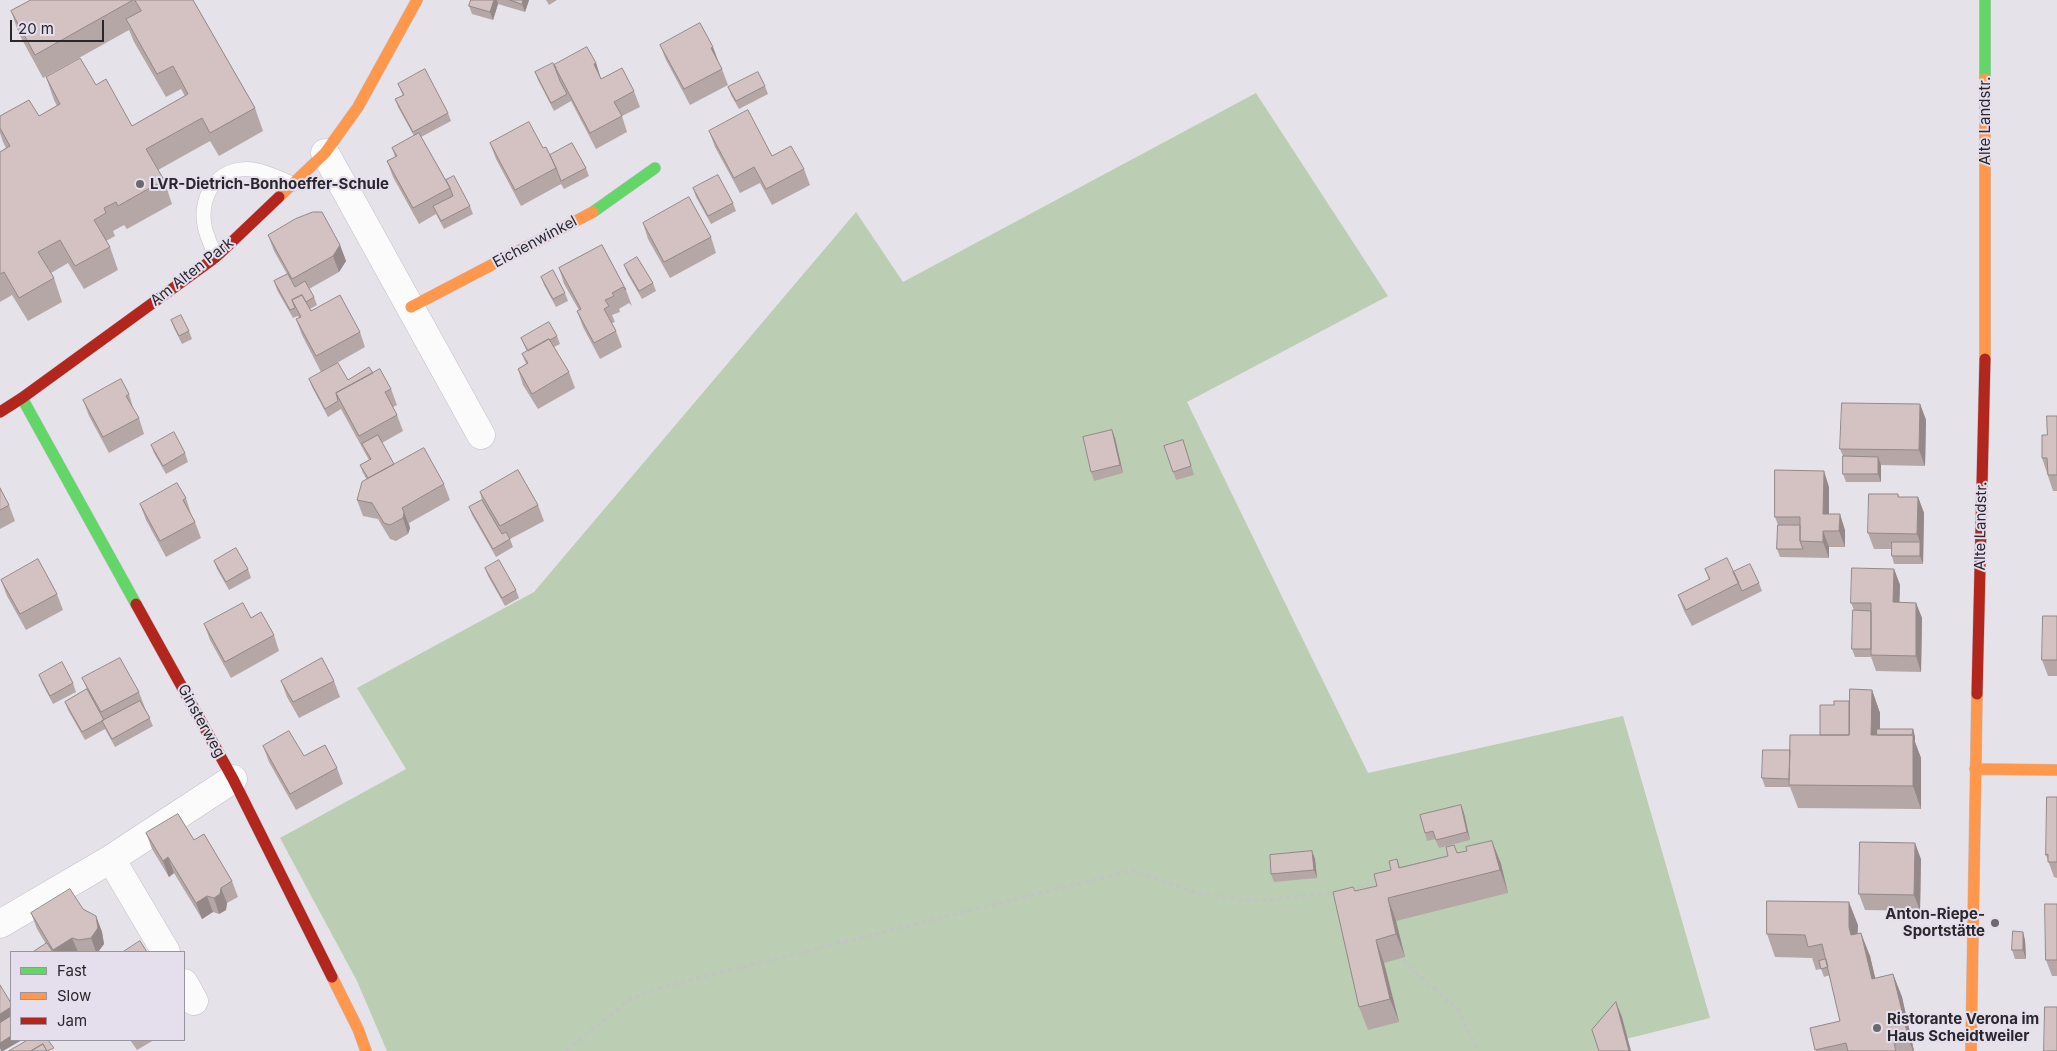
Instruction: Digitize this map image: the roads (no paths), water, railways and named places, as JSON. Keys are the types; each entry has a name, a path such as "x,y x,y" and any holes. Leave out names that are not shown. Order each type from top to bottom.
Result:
{"street":[{"name":"Am Alten Park","path":"0,412 216,257 325,153 358,108 417,0"},
{"name":"Alte Landstr.","path":"1971,1051 1974,769 1986,338 1985,0"},
{"path":"325,153 482,435"},
{"name":"Eichenwinkel","path":"411,307 601,208 655,168"},
{"name":"Ginsterweg","path":"22,398 233,779 358,1029 366,1051"},
{"path":"1974,769 2057,770"},
{"path":"0,924 111,859 233,779"},
{"path":"111,859 165,951"}],"lane":[{"path":"216,257 205,228 204,202 210,187 229,173 245,170 260,171 293,184"}],"place":[{"name":"LVR-Dietrich-Bonhoeffer-Schule","path":"140,184"},
{"name":"Anton-Riepe- Sportstätte","path":"1995,923"},
{"name":"Ristorante Verona im Haus Scheidtweiler","path":"1877,1028"}]}
